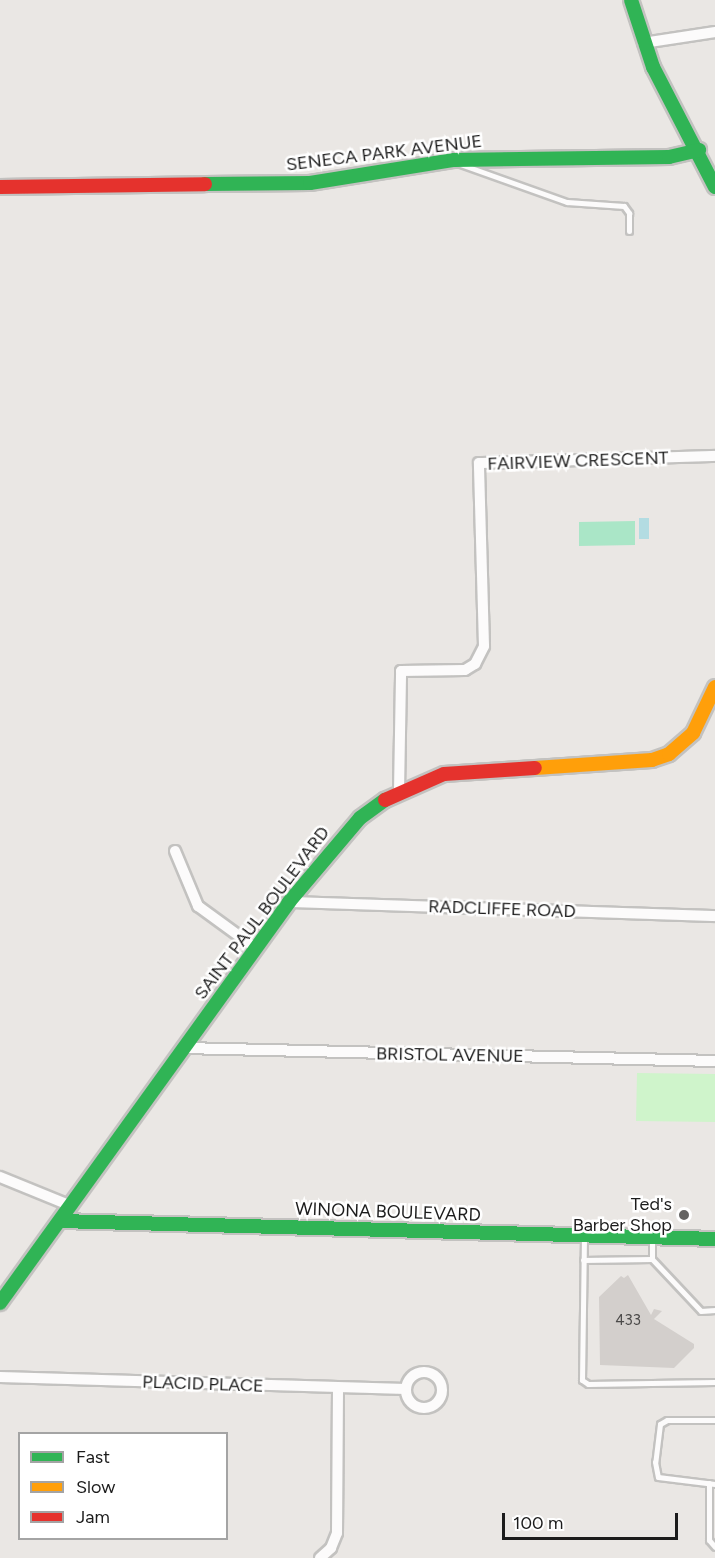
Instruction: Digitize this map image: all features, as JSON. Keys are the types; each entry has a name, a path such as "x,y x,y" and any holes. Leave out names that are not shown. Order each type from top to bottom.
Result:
{"street":[{"path":"631,0 643,43 666,94 699,150 715,187"},
{"path":"643,43 715,32"},
{"name":"SENECA PARK AVENUE","path":"0,187 310,183 454,160 669,157 699,150"},
{"name":"FAIRVIEW CRESCENT","path":"399,791 401,671 465,670 475,664 484,646 479,463 715,456"},
{"name":"SAINT PAUL BOULEVARD","path":"0,1303 289,902 360,818 399,791 466,770 652,760 669,754 693,733 715,687"},
{"path":"174,851 198,906 257,949"},
{"name":"RADCLIFFE ROAD","path":"289,902 715,916"},
{"name":"BRISTOL AVENUE","path":"184,1048 715,1061"},
{"path":"0,1177 72,1206"},
{"name":"WINONA BOULEVARD","path":"60,1221 715,1239"},
{"name":"PLACID PLACE","path":"0,1377 406,1389"},
{"path":"320,1558 331,1548 337,1533 338,1388"}],"lane":[{"path":"454,160 472,172 567,202 624,206 629,213 629,231"},
{"path":"584,1236 582,1380 588,1384 715,1382"},
{"path":"651,1238 652,1259 701,1311 715,1310"},
{"path":"583,1260 652,1259"},
{"path":"715,1420 667,1420 660,1424 656,1434 658,1477 712,1483 709,1540 715,1547"}],"green space":[{"path":"635,521 635,545 579,546 579,522"},
{"path":"637,1073 715,1074 715,1122 636,1121"}],"water":[{"path":"639,518 649,518 649,539 639,539"}],"building":[{"path":"628,1275 651,1315 654,1309 662,1311 654,1319 694,1344 694,1348 674,1368 600,1365 599,1297 621,1276 624,1278"}],"traffic: fast":[{"path":"631,0 653,67 715,187"},
{"path":"205,184 310,183 454,160 669,157 699,150"},
{"path":"0,1303 289,902 360,818 385,800"},
{"path":"60,1221 715,1239"}],"traffic: slow":[{"path":"535,768 652,760 669,754 693,733 715,687"}],"traffic: jam":[{"path":"0,187 205,184"},
{"path":"385,800 444,774 535,768"}],"place":[{"name":"Ted's Barber Shop","path":"684,1215"}]}
